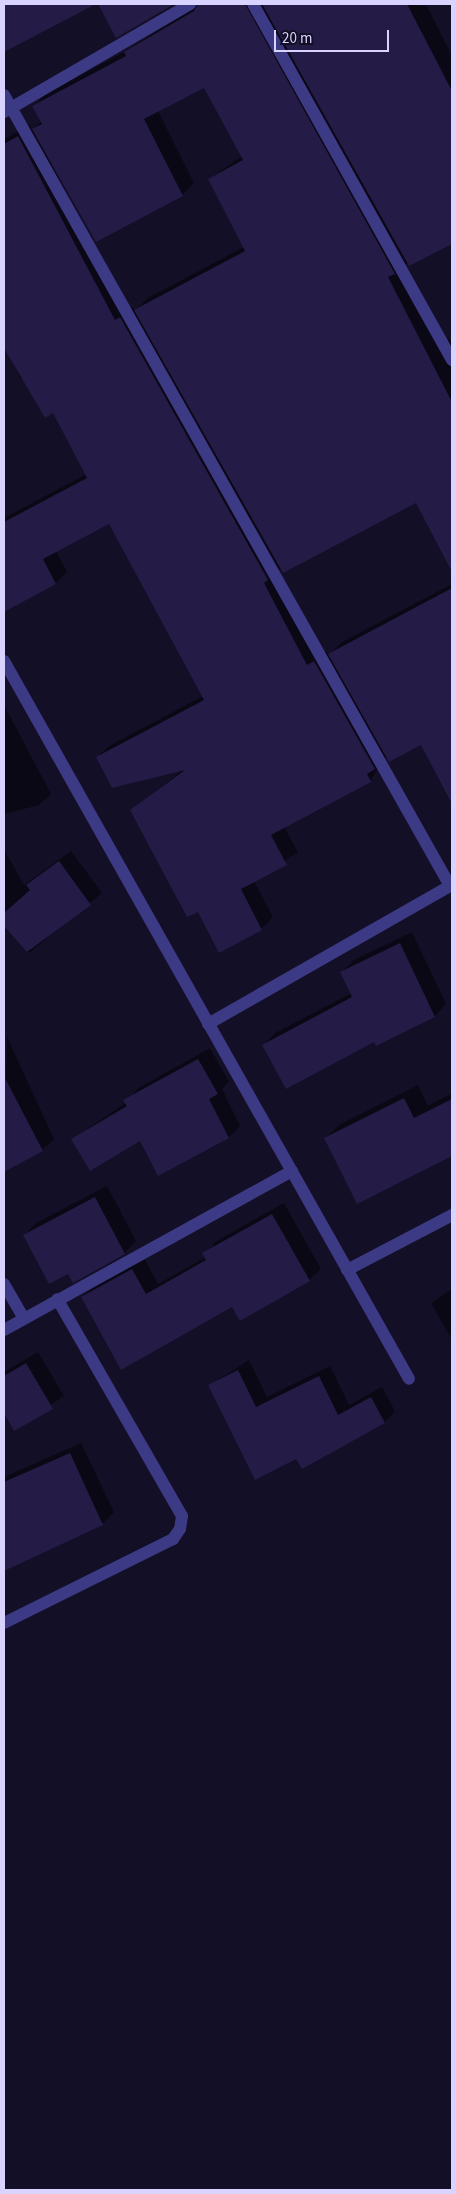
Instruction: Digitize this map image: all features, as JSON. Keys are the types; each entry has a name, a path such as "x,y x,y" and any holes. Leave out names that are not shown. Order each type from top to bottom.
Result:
{"street":[{"path":"7,110 190,4"},
{"path":"254,4 452,360"},
{"path":"4,95 7,110 451,885 208,1024"},
{"path":"4,661 9,681 208,1024 409,1379"},
{"path":"4,1330 57,1299 292,1171"},
{"path":"347,1270 452,1215"},
{"path":"4,1284 24,1318"},
{"path":"4,1623 173,1539 180,1529 182,1516 57,1299"}],"building":[{"path":"4,4 96,4 4,52"},
{"path":"98,4 174,4 116,38"},
{"path":"198,4 245,4 395,274 388,277 452,402 452,572 416,503 283,573 134,310 245,251 208,179 243,160 204,88 144,119 183,196 96,242 32,129 42,124 32,106 126,56 124,52 194,11"},
{"path":"262,4 407,4 452,91 452,244 409,266"},
{"path":"18,136 115,320 120,317 268,580 264,583 307,665 314,661 375,769 367,774 371,782 271,835 287,865 241,889 262,930 219,953 198,912 187,917 130,810 185,770 112,788 96,757 204,700 109,524 43,559 56,584 4,612 4,522 87,478 53,413 45,418 4,348 4,144"},
{"path":"452,588 452,804 421,745 389,762 328,654"},
{"path":"59,861 91,905 27,952 4,926 4,913 30,890 26,885"},
{"path":"400,943 435,1017 376,1046 374,1042 286,1089 262,1045 352,997 340,972"},
{"path":"198,1059 218,1094 209,1099 229,1138 158,1176 140,1141 90,1171 71,1139 127,1106 123,1100"},
{"path":"4,1076 43,1151 4,1172"},
{"path":"404,1098 414,1118 452,1099 452,1156 357,1204 324,1138"},
{"path":"95,1197 125,1254 73,1283 68,1274 49,1284 23,1235"},
{"path":"272,1214 310,1281 240,1321 232,1307 121,1370 81,1297 132,1269 146,1294 206,1260 202,1253"},
{"path":"26,1363 53,1409 14,1431 4,1413 4,1376"},
{"path":"238,1370 256,1407 319,1376 338,1415 371,1397 385,1423 302,1469 296,1459 255,1480 208,1385"},
{"path":"70,1453 103,1525 4,1571 4,1482"}]}
